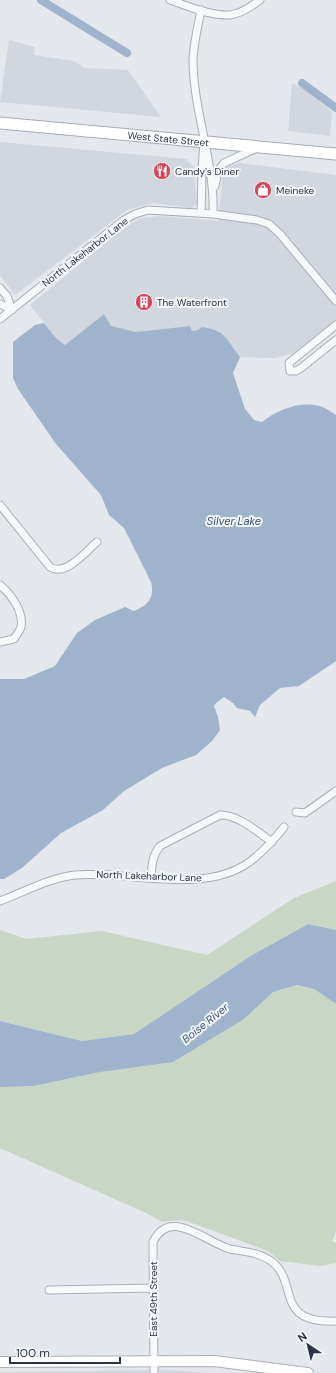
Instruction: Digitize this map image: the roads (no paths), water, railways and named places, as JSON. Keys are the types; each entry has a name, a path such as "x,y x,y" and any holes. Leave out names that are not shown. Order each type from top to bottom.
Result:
{"main road":[{"name":"West State Street","path":"0,123 336,154"}],"street":[{"path":"170,0 201,10 230,15 250,7 260,0"},
{"path":"201,10 194,51 194,64 204,141 210,160 214,196"},
{"path":"201,213 203,177 201,164 204,141"},
{"path":"213,214 218,171 221,166 224,163 261,147"},
{"name":"North Lakeharbor Lane","path":"0,319 114,228 135,214 148,210 213,214 257,220 269,224 280,234 336,301"},
{"path":"0,288 6,296 12,310"},
{"path":"0,304 12,310"},
{"path":"336,325 290,363 290,371 296,371 301,368 336,340"},
{"path":"0,505 50,567 54,569 66,568 97,542"},
{"path":"0,585 8,591 19,611 21,621 21,629 14,639 0,642"},
{"path":"296,812 305,813 336,791"},
{"path":"151,877 152,860 155,852 160,846 220,815 228,815 236,818 272,842"},
{"name":"North Lakeharbor Lane","path":"0,901 73,875 91,874 196,879 222,875 246,864 272,842 284,827"},
{"name":"East 49th Street","path":"154,1373 153,1242 157,1234 164,1228 187,1228 231,1249 265,1257 272,1262 281,1273 291,1303 297,1311 305,1316 315,1319 336,1321"},
{"path":"49,1290 153,1288"},
{"path":"0,1362 154,1360 214,1361 308,1373"}],"water":[{"name":"Silver Lake","path":"104,314 111,326 136,332 190,326 192,331 198,330 202,327 221,333 225,336 240,357 233,373 245,409 254,420 262,422 282,410 304,405 326,408 336,415 336,661 299,686 280,688 260,705 255,717 250,711 237,708 233,703 224,697 214,706 218,717 220,730 212,741 196,755 162,768 124,791 103,810 61,833 22,868 4,879 0,879 0,679 24,679 55,666 77,633 95,620 125,607 134,611 139,609 147,603 152,592 151,582 124,528 109,515 101,495 56,444 18,389 13,378 13,342 35,325 44,323 56,338 65,345"},
{"name":"Boise River","path":"308,924 336,930 336,1004 314,989 297,985 273,992 244,1019 173,1062 100,1072 34,1086 0,1087 0,1021 82,1041 134,1034 252,955"}],"waterway":[{"path":"41,0 127,53"},
{"path":"302,83 336,108"}],"place":[{"name":"Candy's Diner","path":"162,171"},
{"name":"Meineke","path":"263,190"},
{"name":"The Waterfront","path":"144,302"}]}
